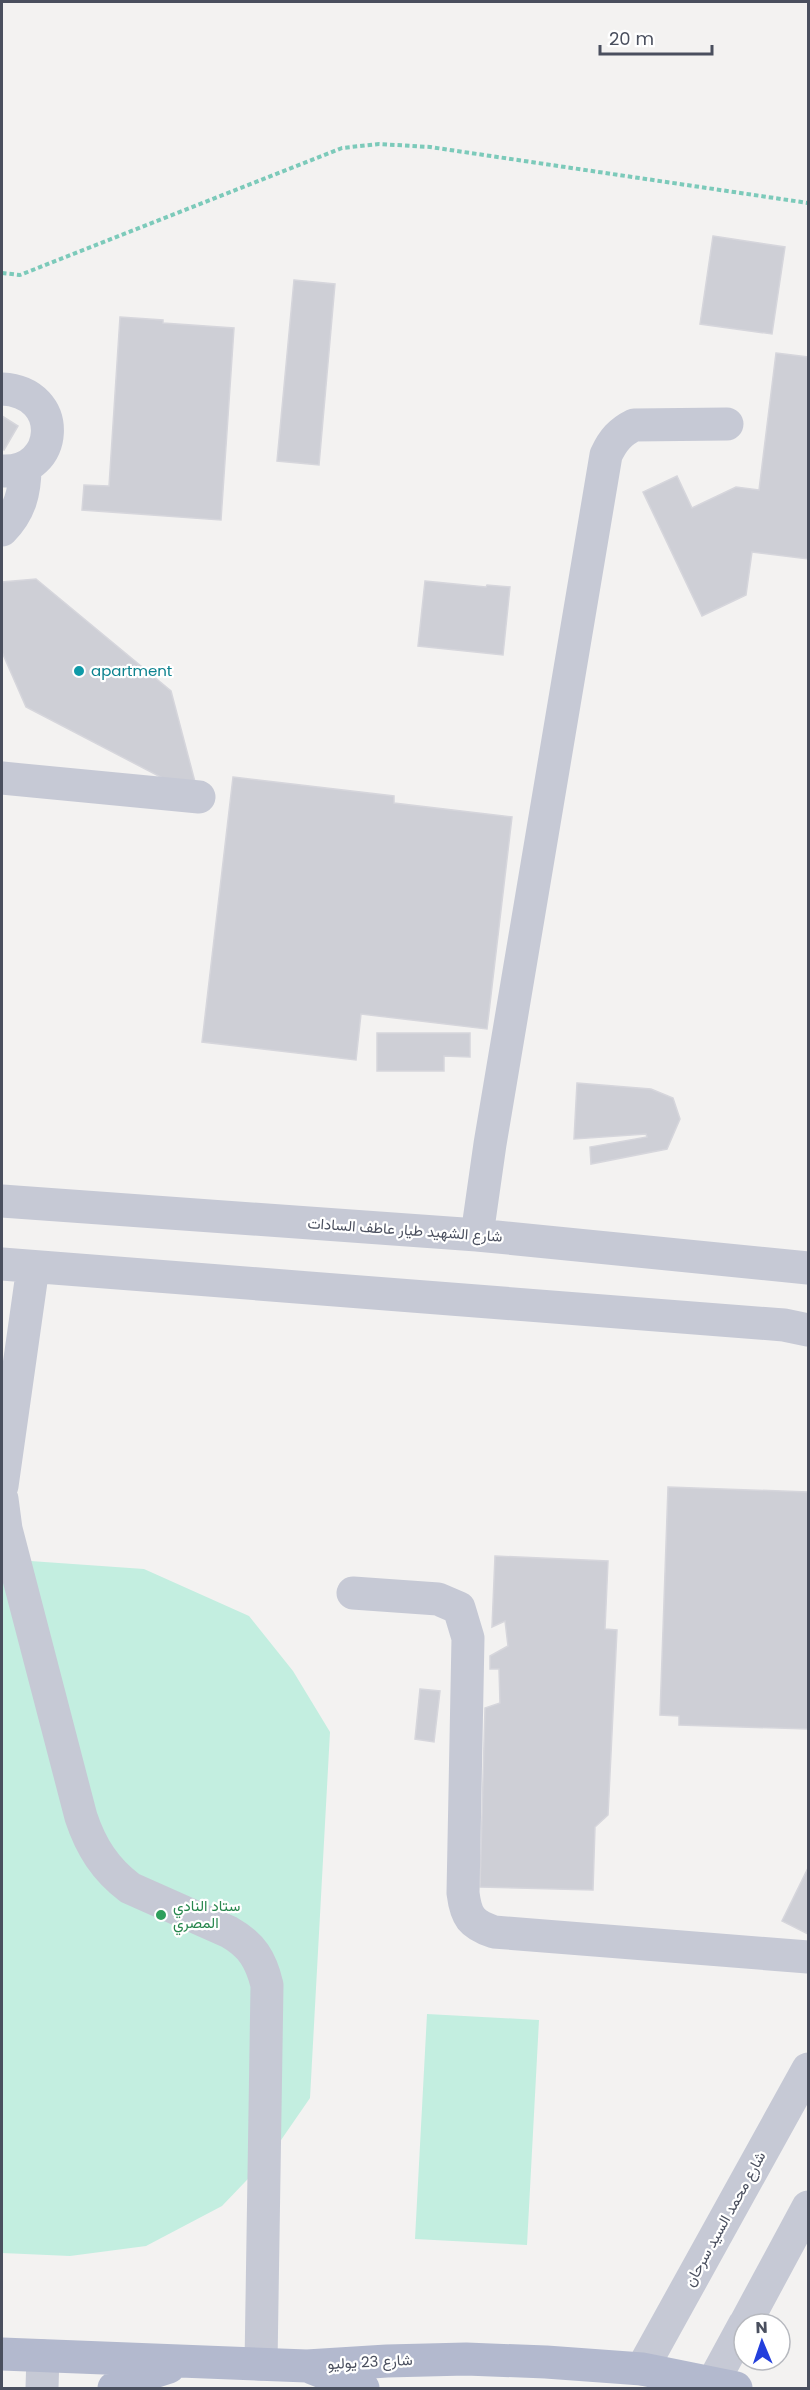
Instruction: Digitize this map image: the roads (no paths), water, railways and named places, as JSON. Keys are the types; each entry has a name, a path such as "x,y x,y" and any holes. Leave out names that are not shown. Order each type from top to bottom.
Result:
{"main road":[{"name":"شارع 23 يوليو","path":"2,2354 307,2366 466,2359 642,2369 724,2386"},
{"path":"114,2388 167,2368 198,2362"},
{"path":"307,2366 363,2388"}],"street":[{"path":"2,389 15,390 28,395 39,405 46,418 48,432 37,458 13,469 25,484 14,516 2,530"},
{"path":"477,1235 490,1144 606,455 613,440 634,424 727,424"},
{"path":"2,778 199,797"},
{"name":"شارع الشهيد طيار عاطف السادات","path":"2,1201 477,1235 808,1268"},
{"path":"2,1486 17,1265 773,1324 808,1330"},
{"path":"2,1499 6,1529 81,1817 94,1850 116,1878 130,1888 230,1932 243,1940 255,1952 263,1967 267,1985 261,2364"},
{"path":"353,1593 438,1599 459,1608 465,1623 468,1638 463,1893 471,1920 481,1928 494,1932 808,1957"},
{"name":"شارع محمد السيد سرحان","path":"642,2369 808,2069"},
{"path":"751,2312 808,2207"},
{"path":"42,2388 44,2356"},
{"path":"724,2386 732,2362"}],"place":[{"name":"apartment","path":"79,671"},
{"name":"ستاد النادي المصري","path":"161,1915"}]}
